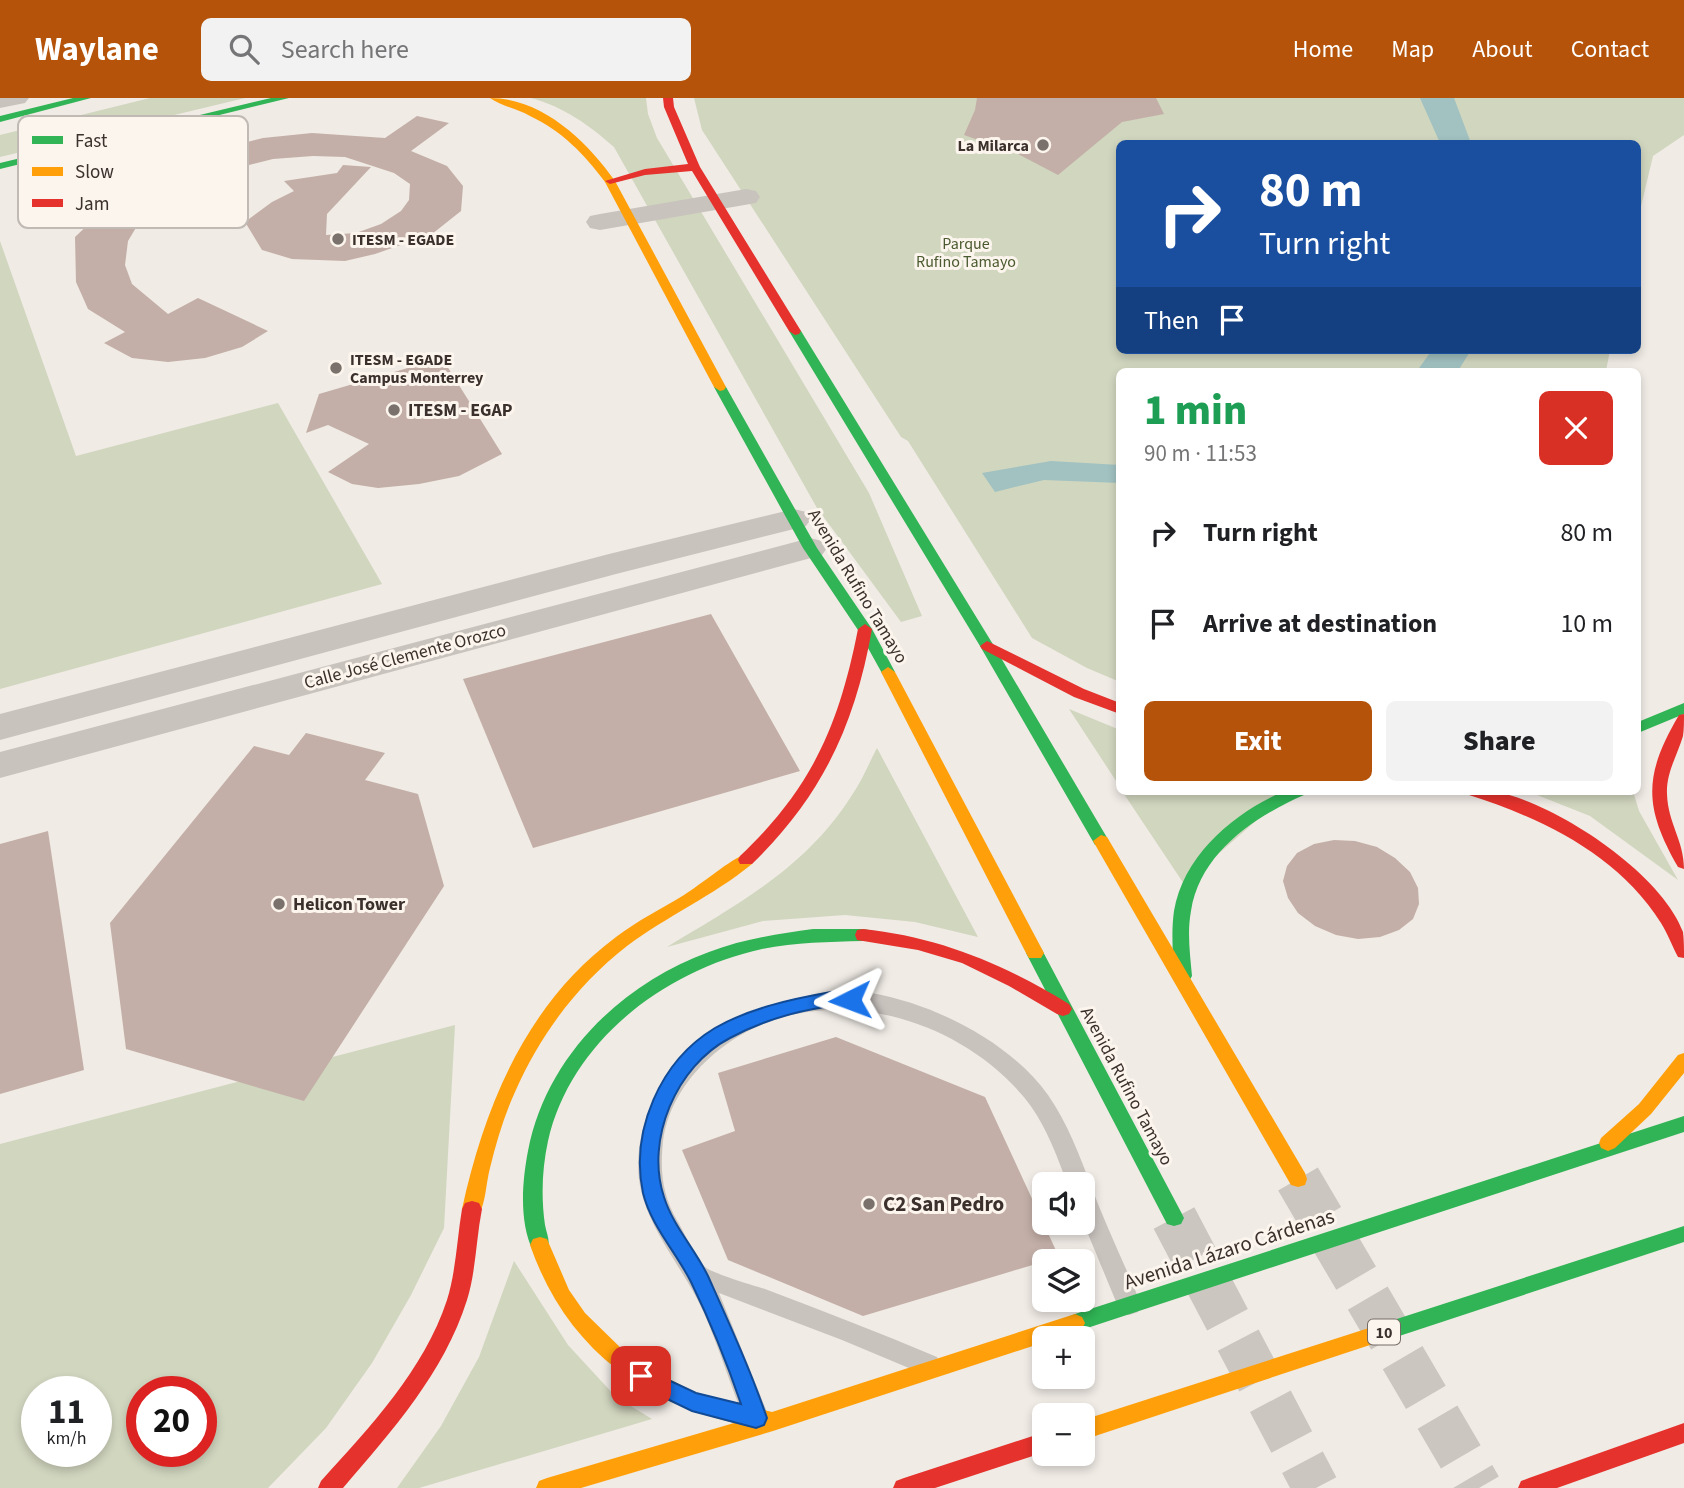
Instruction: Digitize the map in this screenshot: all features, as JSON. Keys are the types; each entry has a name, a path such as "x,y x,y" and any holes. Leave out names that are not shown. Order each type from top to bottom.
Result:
{"main road":[{"path":"0,119 86,98"},
{"path":"209,116 284,98"},
{"name":"Avenida Rufino Tamayo","path":"495,98 519,105 563,126 592,154 610,181 766,472 865,629 1174,1218"},
{"path":"668,98 669,107 695,167 987,646 1298,1179"},
{"path":"0,166 18,162"},
{"path":"610,181 645,172 695,167"},
{"path":"329,1488 398,1408 437,1350 455,1304 484,1146 506,1084 543,1022 588,971 631,934 740,865 779,830 811,787 843,724 856,684 865,629"},
{"path":"987,646 1079,693 1116,707"},
{"path":"1641,727 1684,708"},
{"path":"1684,719 1666,754 1658,786 1664,821 1684,863"},
{"path":"1183,982 1181,927 1185,898 1195,874 1233,829 1264,806 1289,795"},
{"path":"1488,795 1539,811 1582,835 1611,856 1655,904 1678,935 1684,952"},
{"path":"765,1419 692,1401 641,1376 602,1345 565,1307 545,1266 533,1224 532,1174 543,1121 566,1071 605,1025 647,990 695,961 746,943 798,934 848,933 912,940 972,958 1017,979 1065,1010"},
{"path":"1599,1151 1645,1109 1684,1060"},
{"name":"Avenida Lázaro Cárdenas","path":"547,1488 937,1368 1684,1124"},
{"name":"10","path":"1095,1426 1684,1234"},
{"path":"1529,1488 1684,1433"},
{"path":"904,1488 1032,1446"}],"street":[{"path":"0,100 16,98"},
{"path":"600,222 746,197"},
{"name":"Calle José Clemente Orozco","path":"8,724 610,565 802,533"},
{"name":"Calle José Clemente Orozco","path":"10,763 625,597 802,533"},
{"path":"610,565 625,597"},
{"path":"423,614 434,647"},
{"path":"117,696 124,732"},
{"path":"8,724 10,763"}],"lane":[{"path":"765,1419 737,1364 698,1275 667,1226 653,1195 649,1166 652,1132 660,1104 697,1053 721,1033 786,1007 831,999 869,1001 903,1010 949,1030 1019,1076 1034,1092 1050,1117 1074,1172"},
{"path":"1095,1222 1129,1304"},
{"path":"698,1275 851,1332 937,1368"}],"green space":[{"path":"150,98 245,98 170,116 77,116"},
{"path":"531,98 646,98 648,114 657,138 869,493 922,616 901,622 817,508 614,147 576,118"},
{"name":"Parque Rufino Tamayo","path":"694,98 1684,98 1684,135 1653,156 1641,206 1641,140 1116,140 1116,354 1609,354 1607,368 1116,368 1116,680 1032,638 908,441 901,437 702,130"},
{"path":"18,131 18,153 0,157 0,135"},
{"path":"0,241 76,456 278,403 382,584 0,689"},
{"path":"1069,709 1116,728 1116,781"},
{"path":"877,748 978,937 915,922 845,915 763,921 667,947 745,899 814,844 856,790"},
{"path":"1125,795 1285,795 1184,884"},
{"path":"1537,795 1634,795 1639,811 1678,880 1590,816"},
{"path":"455,1025 444,1228 411,1295 372,1363 326,1428 268,1488 0,1488 0,1144"},
{"path":"514,1261 568,1345 616,1397 652,1419 419,1488 397,1488 441,1426 479,1357"}],"water":[{"path":"1420,98 1454,98 1470,140 1439,140"},
{"path":"1429,354 1469,354 1460,368 1419,368"},
{"path":"1051,461 1116,465 1116,483 1044,480 995,492 982,473"}],"building":[{"name":"La Milarca","path":"977,98 1156,98 1164,114 1122,122 1058,175 1018,154 964,135"},
{"name":"ITESM - EGADE","path":"417,116 449,123 411,151 447,166 463,186 461,211 432,234 375,254 345,261 292,259 262,250 248,227 248,220 272,202 294,191 284,181 337,173 343,165 371,167 327,214 326,235 356,233 381,224 401,211 409,200 410,184 394,173 345,157 273,159 248,165 248,142 312,133 385,138"},
{"name":"ITESM - EGADE","path":"85,228 136,228 128,241 125,265 132,284 168,314 198,298 268,331 242,347 205,358 168,362 132,358 104,343 125,332 88,309 76,282 75,237"},
{"name":"ITESM - EGAP","path":"442,358 502,454 459,476 419,484 378,488 352,484 328,472 369,444 328,425 306,433 319,394"},
{"path":"711,614 800,771 533,848 463,679"},
{"name":"Helicon Tower","path":"306,733 385,753 365,780 418,794 444,886 304,1101 126,1049 110,923 254,746 289,755"},
{"path":"48,831 84,1070 0,1094 0,844"},
{"path":"1334,840 1355,841 1377,847 1395,858 1410,872 1418,888 1419,904 1413,919 1399,930 1380,937 1358,939 1336,935 1315,926 1298,913 1288,898 1283,881 1287,866 1297,853 1314,844"},
{"name":"C2 San Pedro","path":"836,1037 985,1097 1032,1199 1032,1235 1049,1235 1055,1249 1032,1249 1032,1265 863,1316 728,1260 682,1150 735,1131 718,1073"}],"tunnel":[{"path":"1298,1179 1479,1488"},
{"path":"1174,1218 1316,1488"}],"traffic: fast":[{"path":"0,119 86,98"},
{"path":"209,116 284,98"},
{"path":"0,166 18,162"},
{"path":"795,331 987,646 1101,841"},
{"path":"720,387 810,548 865,629 888,672"},
{"path":"1641,727 1684,708"},
{"path":"1183,976 1182,919 1192,881 1214,848 1229,833 1262,809 1289,795"},
{"path":"540,1245 534,1216 533,1187 542,1129 562,1081 590,1040 626,1005 668,978 714,957 763,942 813,935 863,935"},
{"path":"1035,953 1174,1218"},
{"path":"1075,1323 1684,1124"},
{"path":"1372,1336 1684,1234"}],"traffic: slow":[{"path":"495,98 531,112 560,129 598,165 610,181 720,387"},
{"path":"888,672 1035,953"},
{"path":"1101,841 1298,1179"},
{"path":"472,1209 490,1133 504,1096 520,1061 563,997 590,968 621,942 716,883 746,860"},
{"path":"1608,1143 1645,1109 1684,1060"},
{"path":"540,1245 562,1296 578,1319 619,1359 666,1390 692,1401 771,1421"},
{"path":"547,1488 773,1421 1075,1323"},
{"path":"1095,1426 1372,1336"}],"traffic: jam":[{"path":"668,98 669,107 695,167 795,331"},
{"path":"610,181 645,172 695,167"},
{"path":"746,860 792,811 826,756 850,695 865,629"},
{"path":"987,646 1079,693 1116,707"},
{"path":"1684,719 1666,758 1659,791 1664,824 1684,863"},
{"path":"1487,795 1569,829 1626,869 1650,894 1669,921 1684,952"},
{"path":"863,935 918,943 968,959 1016,981 1063,1009"},
{"path":"329,1488 403,1400 434,1352 457,1299 472,1209"},
{"path":"1529,1488 1684,1433"},
{"path":"904,1488 1032,1446"}],"place":[{"name":"La Milarca","path":"1043,145"},
{"name":"ITESM - EGADE","path":"338,239"},
{"name":"ITESM - EGADE Campus Monterrey","path":"336,368"},
{"name":"ITESM - EGAP","path":"394,410"},
{"name":"Helicon Tower","path":"279,904"},
{"name":"C2 San Pedro","path":"869,1204"}],"route":[{"path":"641,1376 692,1401 756,1418 737,1364 698,1275 673,1237 653,1195 649,1166 652,1132 660,1104 673,1082 697,1053 721,1033 750,1019 786,1007 831,999 850,1000"}]}
